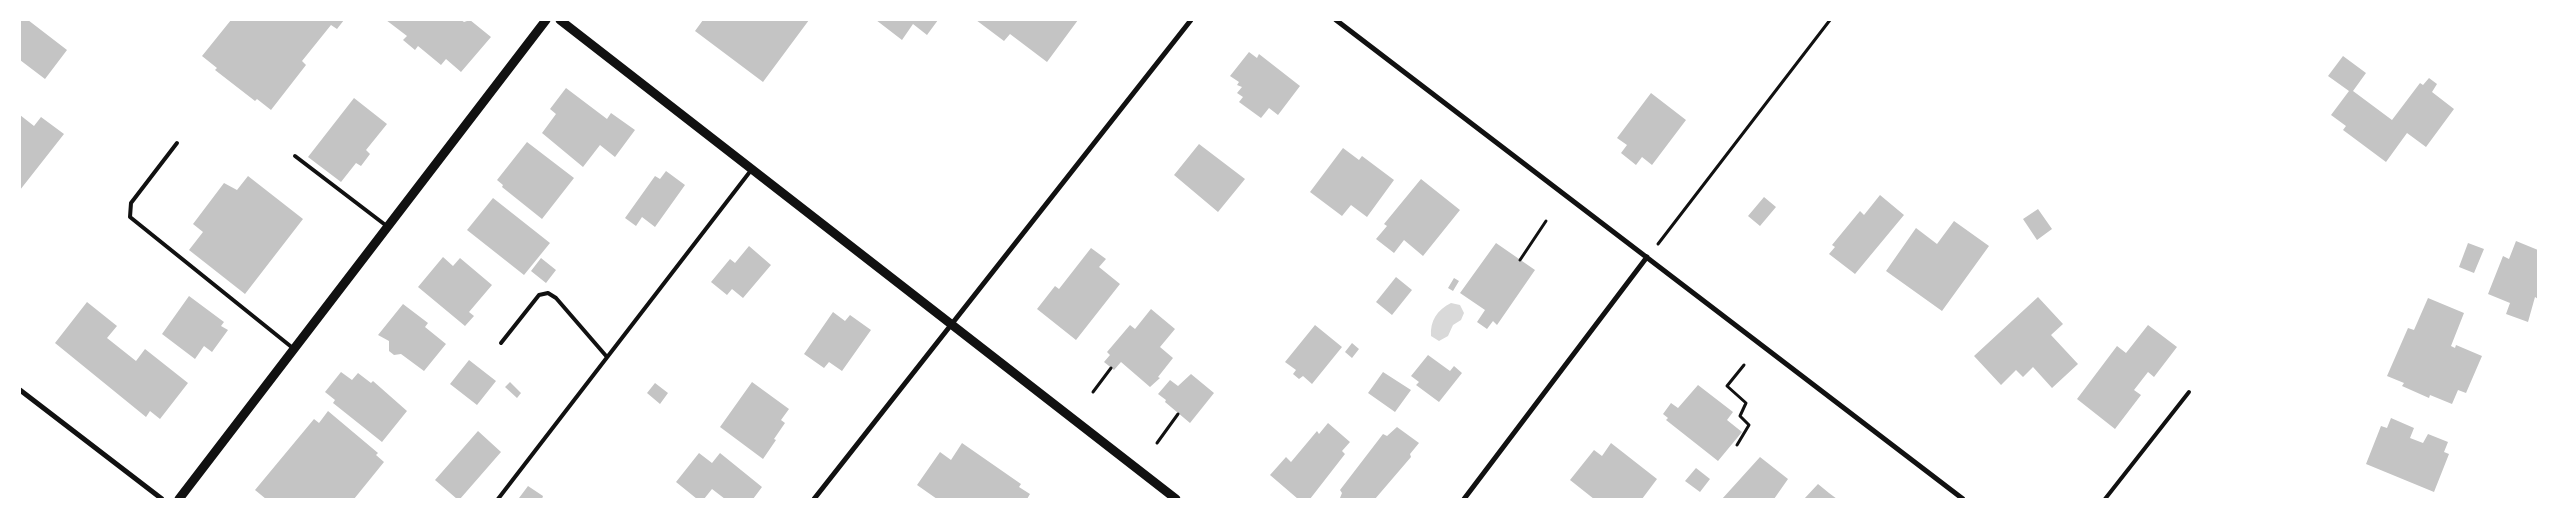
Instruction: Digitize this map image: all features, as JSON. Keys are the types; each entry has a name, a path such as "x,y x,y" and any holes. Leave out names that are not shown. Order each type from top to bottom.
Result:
{"street":[{"path":"179,499 546,20"},
{"path":"560,20 1176,499"},
{"path":"814,499 1191,20"},
{"path":"1336,20 1963,499"},
{"path":"1464,499 1647,257"},
{"path":"20,390 162,499"}],"lane":[{"path":"177,143 131,203 130,217 294,348"},
{"path":"295,156 388,227"},
{"path":"498,499 752,169"},
{"path":"501,343 540,295 548,293 556,298 608,357"},
{"path":"2105,499 2189,392"}],"path":[{"path":"1647,257 1830,20"},
{"path":"1520,260 1546,221"},
{"path":"1737,445 1750,425 1740,416 1746,404 1728,386 1744,365"},
{"path":"1093,392 1111,368"},
{"path":"1157,443 1178,414"}],"shaded area":[{"path":"1451,303 1460,305 1464,313 1461,320 1453,325 1448,336 1439,341 1431,336 1433,321 1442,309"}],"building":[{"path":"20,20 28,20 67,50 45,79 20,60"},
{"path":"231,20 344,20 337,29 331,25 302,61 306,65 271,110 257,99 255,101 215,70 217,68 202,56"},
{"path":"386,20 461,20 464,22 470,20 491,37 461,72 446,59 441,65 418,46 415,50 403,40 407,36"},
{"path":"703,20 809,20 763,82 695,31"},
{"path":"876,20 938,20 927,35 913,24 902,40"},
{"path":"976,20 1078,20 1047,62 1010,34 1004,41"},
{"path":"1249,52 1257,58 1259,54 1300,86 1278,115 1269,108 1261,118 1239,102 1243,97 1237,93 1242,87 1237,85 1239,82 1230,76"},
{"path":"2343,56 2366,73 2353,91 2392,120 2420,83 2423,85 2429,78 2437,84 2432,92 2454,109 2426,147 2407,133 2386,162 2343,130 2346,126 2331,115 2349,91 2328,76"},
{"path":"566,88 607,119 611,113 635,130 615,157 600,145 583,167 542,133 556,114 550,109"},
{"path":"1651,93 1686,120 1652,165 1642,157 1636,165 1621,153 1627,145 1617,138"},
{"path":"354,98 387,124 366,150 370,154 361,166 356,163 341,182 308,157"},
{"path":"20,115 34,126 41,117 64,134 20,190"},
{"path":"527,142 574,178 542,219 502,187 503,185 497,180"},
{"path":"1199,144 1245,179 1218,212 1174,175"},
{"path":"1343,148 1359,160 1362,156 1394,180 1367,217 1351,205 1342,216 1310,192"},
{"path":"666,171 685,185 655,227 642,217 636,226 625,218 655,176 660,179"},
{"path":"248,176 303,219 245,294 189,250 203,232 193,224 224,183 237,190"},
{"path":"1421,179 1460,210 1423,256 1404,240 1394,253 1376,239 1387,226 1384,224"},
{"path":"1880,195 1904,215 1855,274 1829,254 1835,247 1832,245 1860,211 1864,215"},
{"path":"1764,197 1776,207 1760,226 1748,216"},
{"path":"493,198 550,243 524,275 467,230"},
{"path":"2038,209 2052,229 2037,240 2023,219"},
{"path":"1954,221 1989,246 1942,311 1886,271 1916,228 1937,244"},
{"path":"2516,241 2538,250 2538,299 2535,297 2528,322 2506,314 2510,303 2488,294 2503,256 2509,259"},
{"path":"1496,243 1535,270 1497,325 1493,321 1487,329 1477,322 1485,310 1460,293"},
{"path":"2468,243 2484,249 2474,273 2459,267"},
{"path":"749,246 771,265 743,298 732,289 727,295 711,282 730,259 735,263"},
{"path":"1091,248 1106,259 1099,267 1120,284 1076,340 1037,309 1055,286 1059,289"},
{"path":"443,257 453,266 460,258 492,285 469,312 474,316 465,326 418,287"},
{"path":"541,258 556,270 546,283 531,271"},
{"path":"1396,277 1412,290 1392,315 1376,302"},
{"path":"1454,278 1459,281 1453,291 1448,288"},
{"path":"189,296 224,322 221,326 228,330 212,352 204,346 195,359 162,334"},
{"path":"2038,297 2063,324 2051,335 2078,364 2052,388 2033,367 2023,377 2016,370 2001,385 1974,356"},
{"path":"2428,298 2464,313 2451,346 2455,348 2456,345 2482,356 2466,393 2458,390 2452,404 2430,395 2429,398 2402,386 2404,383 2387,376 2408,328 2414,330"},
{"path":"87,302 117,326 107,338 136,361 145,349 188,383 160,419 150,411 146,417 55,343"},
{"path":"403,304 428,323 425,327 446,344 424,371 401,354 394,355 389,351 389,341 378,335"},
{"path":"1151,309 1175,329 1160,347 1173,358 1158,377 1160,378 1150,387 1121,362 1114,370 1104,362 1110,355 1107,352 1130,325 1135,329"},
{"path":"833,312 845,321 850,315 871,330 842,371 829,362 824,368 804,354"},
{"path":"1315,325 1342,347 1312,384 1303,376 1299,379 1293,374 1296,370 1285,362"},
{"path":"2148,325 2177,347 2154,377 2148,372 2134,390 2141,395 2115,429 2077,399 2117,346 2126,353"},
{"path":"1352,343 1359,349 1352,358 1345,352"},
{"path":"1428,355 1450,371 1454,366 1462,373 1439,402 1416,385 1419,382 1411,376"},
{"path":"469,360 496,381 477,405 450,384"},
{"path":"341,372 352,380 358,373 371,383 373,381 407,411 382,442 333,403 335,400 325,392"},
{"path":"1383,372 1411,390 1395,412 1368,393"},
{"path":"1191,374 1214,393 1190,423 1158,394 1170,380 1178,386"},
{"path":"510,382 521,393 517,398 505,387"},
{"path":"752,382 789,409 781,420 785,423 763,459 720,427"},
{"path":"655,383 668,393 660,404 647,393"},
{"path":"1698,385 1733,412 1727,420 1742,432 1718,461 1666,420 1668,418 1663,414 1671,403 1678,408"},
{"path":"328,411 378,453 376,455 384,462 354,499 266,499 255,490 314,419 319,423"},
{"path":"2391,418 2414,428 2410,438 2423,443 2428,434 2448,442 2444,452 2449,454 2434,492 2366,464 2381,426 2387,428"},
{"path":"1328,423 1350,442 1342,451 1345,454 1310,499 1298,499 1270,475 1286,457 1291,462 1317,431 1319,434"},
{"path":"1397,427 1419,443 1410,454 1411,457 1375,499 1340,498 1342,493 1340,490 1383,434 1387,436"},
{"path":"478,431 501,452 460,499 457,499 435,480"},
{"path":"962,443 1021,484 1019,487 1030,494 1027,499 937,499 917,485 940,452 951,460"},
{"path":"1611,443 1657,479 1642,499 1594,499 1570,480 1594,450 1602,456"},
{"path":"699,453 712,463 720,453 762,487 753,499 725,499 712,489 704,499 697,499 676,482"},
{"path":"1760,457 1788,479 1774,499 1722,499"},
{"path":"1696,468 1710,479 1700,492 1685,481"},
{"path":"1818,484 1829,493 1837,499 1804,499"},
{"path":"528,486 543,496 542,499 519,498"}]}
